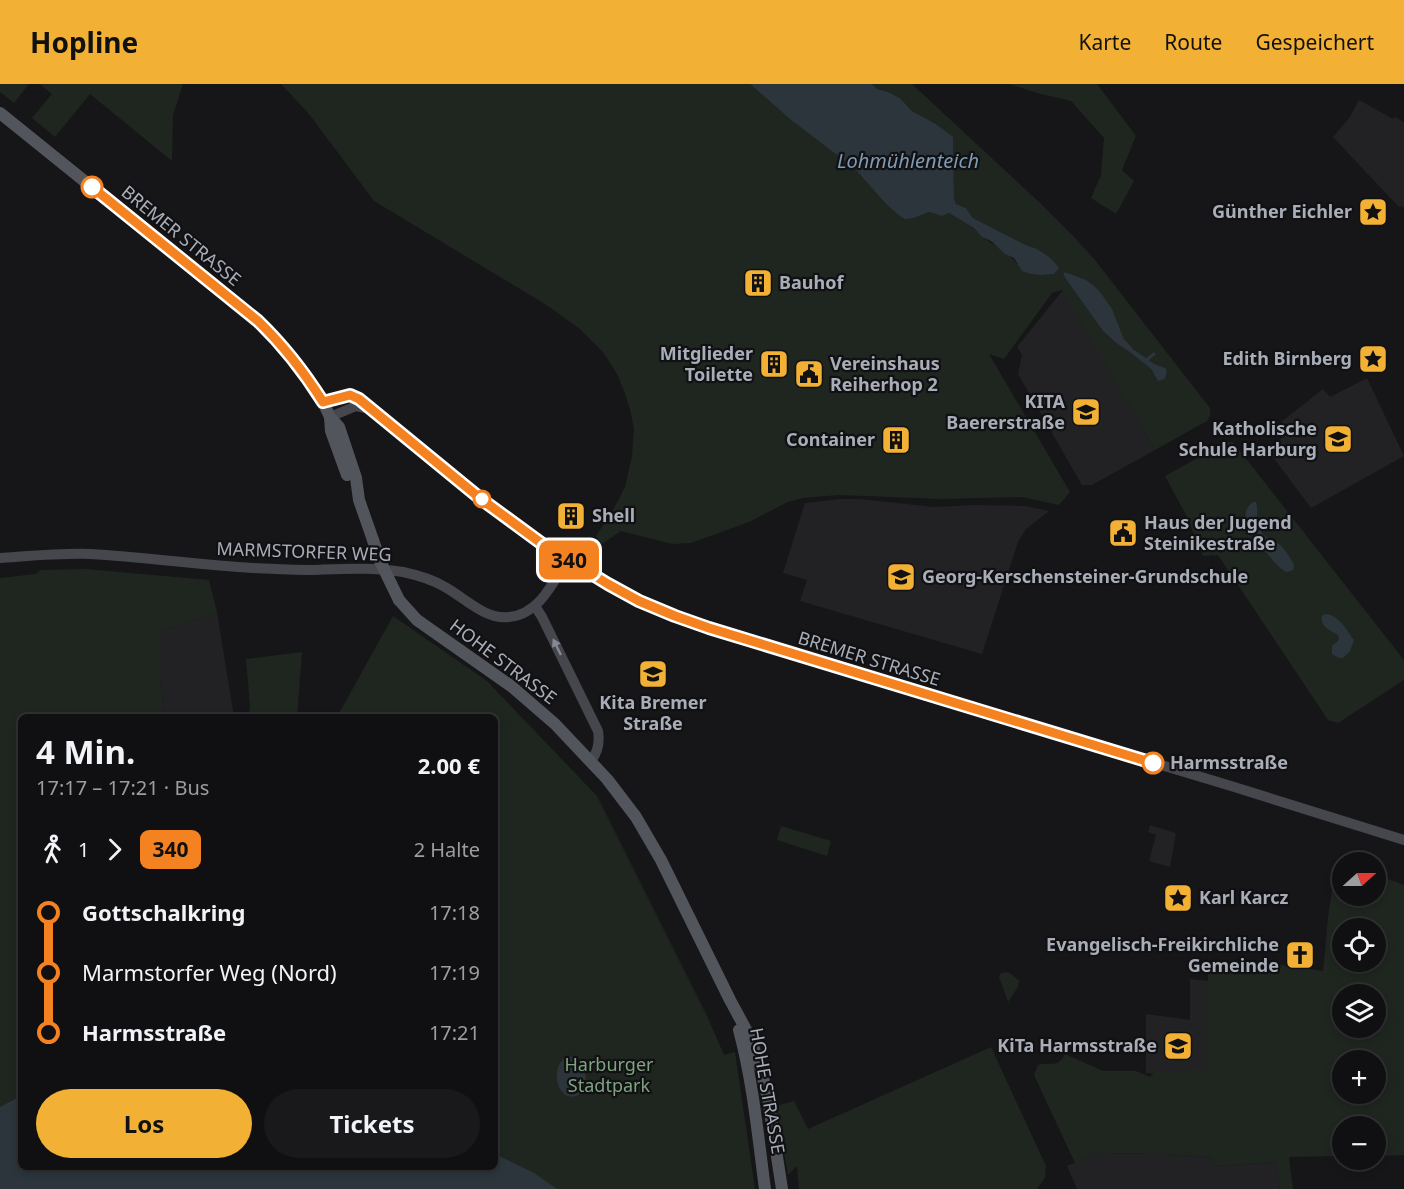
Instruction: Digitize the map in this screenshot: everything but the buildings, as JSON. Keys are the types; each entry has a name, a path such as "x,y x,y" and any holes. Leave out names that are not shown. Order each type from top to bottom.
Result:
{"main road":[{"name":"BREMER STRASSE","path":"0,113 258,321 292,357 308,378 330,417"},
{"name":"BREMER STRASSE","path":"323,402 350,395 359,399 541,543 639,601 675,616 1404,840"},
{"path":"330,417 356,406 374,411"},
{"name":"HOHE STRASSE","path":"330,417 341,430 356,478 359,500 380,561 399,600 425,626 511,686 555,724 607,779 649,838 750,1037 768,1099 782,1189"},
{"name":"MARMSTORFER WEG","path":"0,558 81,554 255,568 383,569 416,575 432,581 496,617 508,618 519,616 535,606 568,559"},
{"path":"535,606 598,731 598,749 591,761"},
{"name":"HOHE STRASSE","path":"730,1000 745,1051 765,1189"}],"shaded area":[{"path":"1359,100 1393,119 1395,117 1404,122 1404,208 1399,207 1333,137 1350,117"},
{"name":"KITA Baererstraße","path":"1063,290 1155,450 1092,485 1082,485 1018,374 1022,355 1017,347"},
{"name":"Katholische Schule Harburg","path":"1367,378 1404,456 1311,508 1267,449 1289,433 1281,422 1323,389 1330,397"},
{"name":"Georg-Kerschensteiner-Grundschule","path":"840,499 934,507 1025,506 1049,511 1026,529 1018,542 982,654 800,601 807,580 783,573 805,503"},
{"path":"217,612 234,714 164,714 160,676 160,631"},
{"path":"1150,825 1176,833 1170,867 1149,861 1156,835 1148,832"},
{"name":"KiTa Harmsstraße","path":"1190,979 1210,981 1211,1072 1189,1078 1146,1073 1146,1014 1190,1020"},
{"path":"1096,1153 1210,1157 1215,1166 1275,1162 1280,1189 1077,1189 1067,1166"}],"green space":[{"path":"0,84 29,84 14,103 0,92"},
{"path":"40,84 183,84 173,115 172,161 90,94 55,137 32,118 52,94"},
{"path":"281,84 750,84 791,120 854,168 886,204 914,218 929,212 942,216 949,213 974,228 1017,264 1055,263 1036,249 973,218 966,208 956,204 952,137 936,124 912,111 900,98 877,89 872,84 912,84 1039,202 1095,260 1210,408 1210,416 1207,421 1155,450 1062,290 1052,293 1004,359 989,354 1070,492 1059,505 1022,497 942,499 839,495 803,498 788,502 749,522 691,543 672,544 621,531 602,544 596,536 625,487 632,456 634,429 624,391 617,374 603,352 580,329 545,304 374,201 309,114","holes":["1066,272 1116,319 1128,345 1154,365 1164,368 1167,373 1165,379 1157,379 1151,369 1103,331 1063,275"]},
{"path":"1010,84 1097,84 1136,136 1122,170 1134,181 1116,214 1091,198 1101,175 1104,138 1071,101"},
{"path":"1226,442 1233,442 1404,660 1404,680 1338,723 1328,720 1218,555 1203,556 1186,515 1165,476"},
{"name":"Harburger Stadtpark","path":"86,569 209,580 217,612 160,631 160,676 164,714 18,714 18,1170 498,1170 498,714 339,714 393,616 487,681 597,796 707,1016 724,1055 735,1052 755,1189 0,1189 0,578 36,574 41,570"},
{"path":"302,652 297,714 249,714 250,706 246,659"},
{"path":"781,826 831,841 827,856 777,840"},
{"path":"1386,876 1404,885 1404,1155 1386,1156 1386,1116 1332,1116 1332,1156 1289,1157 1293,1189 1280,1189 1275,1162 1214,1166 1210,1157 1096,1153 1075,1163 1034,1075 1038,1065 1057,1063 1065,1054 1103,1071 1136,1071 1150,1077 1155,1072 1208,1069 1208,971 1272,972 1275,964 1323,971 1332,890 1332,906 1386,906"},
{"path":"1005,972 1010,973 1019,981 1018,987 1008,1002 999,977"},
{"path":"991,1047 1046,1166 1045,1178 1037,1189 799,1189 797,1166 788,1175 776,1106 794,1101 808,1129"}],"water":[{"name":"Lohmühlenteich","path":"750,84 872,84 877,89 900,98 912,111 936,124 953,137 956,204 966,208 973,218 1041,251 1059,268 1054,274 1040,275 1022,271 1014,258 982,237 974,228 949,213 942,216 929,212 905,219 886,204 854,168 791,120"},
{"path":"1065,272 1086,280 1100,292 1112,309 1124,339 1133,349 1154,364 1165,368 1167,372 1165,379 1158,381 1151,369 1103,331 1063,275"},
{"path":"1253,502 1256,502 1261,531 1284,549 1294,565 1293,570 1287,572 1281,568 1252,535 1246,521 1246,514"},
{"path":"1325,614 1338,620 1354,640 1350,651 1343,658 1332,654 1332,646 1339,637 1326,628 1322,620"},
{"path":"568,1056 577,1059 585,1073 586,1085 581,1094 576,1096 564,1093 557,1081 558,1066"},
{"path":"18,1098 18,1170 498,1170 498,1155 534,1173 557,1189 0,1189 0,1107"}],"waterway":[{"path":"1145,361 1154,354"}],"bus line":[{"name":"340","path":"92,187 258,321 292,357 323,402 350,395 359,399 507,519 608,584 639,601 709,628 1153,763"}],"place":[{"name":"Günther Eichler","path":"1373,212"},
{"name":"Bauhof","path":"758,283"},
{"name":"Edith Birnberg","path":"1373,359"},
{"name":"Mitglieder Toilette","path":"774,364"},
{"name":"Vereinshaus Reiherhop 2","path":"809,374"},
{"name":"KITA Baererstraße","path":"1086,412"},
{"name":"Katholische Schule Harburg","path":"1338,439"},
{"name":"Container","path":"896,440"},
{"name":"Shell","path":"571,516"},
{"name":"Haus der Jugend Steinikestraße","path":"1123,533"},
{"name":"Georg-Kerschensteiner-Grundschule","path":"901,577"},
{"name":"Kita Bremer Straße","path":"653,674"},
{"name":"Harmsstraße","path":"1153,763"},
{"name":"Karl Karcz","path":"1178,898"},
{"name":"Evangelisch-Freikirchliche Gemeinde","path":"1300,955"},
{"name":"KiTa Harmsstraße","path":"1178,1046"}]}
